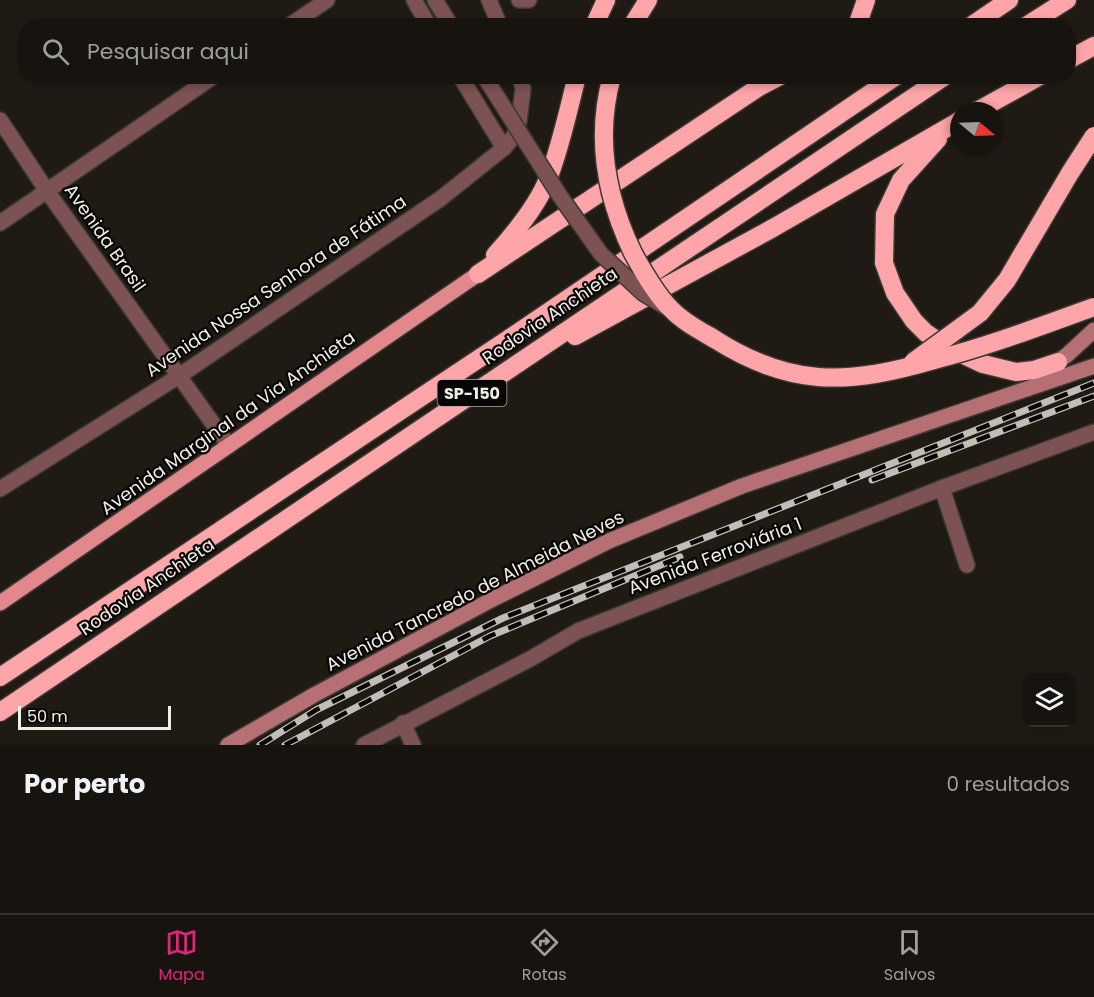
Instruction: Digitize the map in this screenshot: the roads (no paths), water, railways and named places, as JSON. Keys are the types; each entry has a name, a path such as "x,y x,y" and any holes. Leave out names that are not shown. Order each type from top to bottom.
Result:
{"highway":[{"path":"598,18 606,0"},
{"path":"637,18 648,0"},
{"path":"860,18 866,0"},
{"path":"983,18 1009,0"},
{"path":"1039,18 1067,0"},
{"path":"1076,56 1094,46"},
{"path":"477,274 528,214 547,181 560,145 575,84"},
{"path":"610,84 603,139 607,183 620,225 639,265 670,309 735,352 776,368 817,377 861,377 985,347 1094,307"},
{"path":"477,274 765,84"},
{"name":"Rodovia Anchieta","path":"0,677 507,340 884,84"},
{"name":"Rodovia Anchieta","path":"0,712 933,84"},
{"path":"994,102 1026,84"},
{"path":"512,367 619,313 950,126"},
{"path":"950,128 901,180 885,214 884,263 895,293 914,321 926,333 947,347 983,364 1016,372 1034,370 1058,362"},
{"path":"904,368 980,313 1007,280 1094,136"}],"main road":[{"name":"Avenida Marginal da Via Anchieta","path":"0,603 477,274"},
{"name":"Avenida Tancredo de Almeida Neves","path":"1018,392 1058,362 1094,330"},
{"name":"Avenida Tancredo de Almeida Neves","path":"228,745 314,695 493,599 609,541 742,486 1094,366"},
{"path":"1016,372 1020,378 1018,392"}],"street":[{"path":"301,18 327,0"},
{"path":"414,0 424,18"},
{"path":"435,0 446,18"},
{"path":"489,0 497,18"},
{"path":"519,0 530,0"},
{"path":"0,223 202,84"},
{"path":"465,84 504,148"},
{"path":"489,84 560,196 601,254 643,293 670,309"},
{"name":"Avenida Nossa Senhora de Fátima","path":"0,489 179,376 440,199 504,148 514,136 519,121 522,84"},
{"name":"Avenida Brasil","path":"0,120 47,191 229,446"},
{"name":"Avenida Ferroviária 1","path":"364,745 578,631 942,488 1094,432"},
{"path":"942,488 967,565"},
{"path":"403,723 413,745"}],"railway":[{"path":"260,745 316,710 503,618 1094,383"},
{"path":"872,480 1094,396"},
{"path":"285,745 490,636 680,557"}]}
